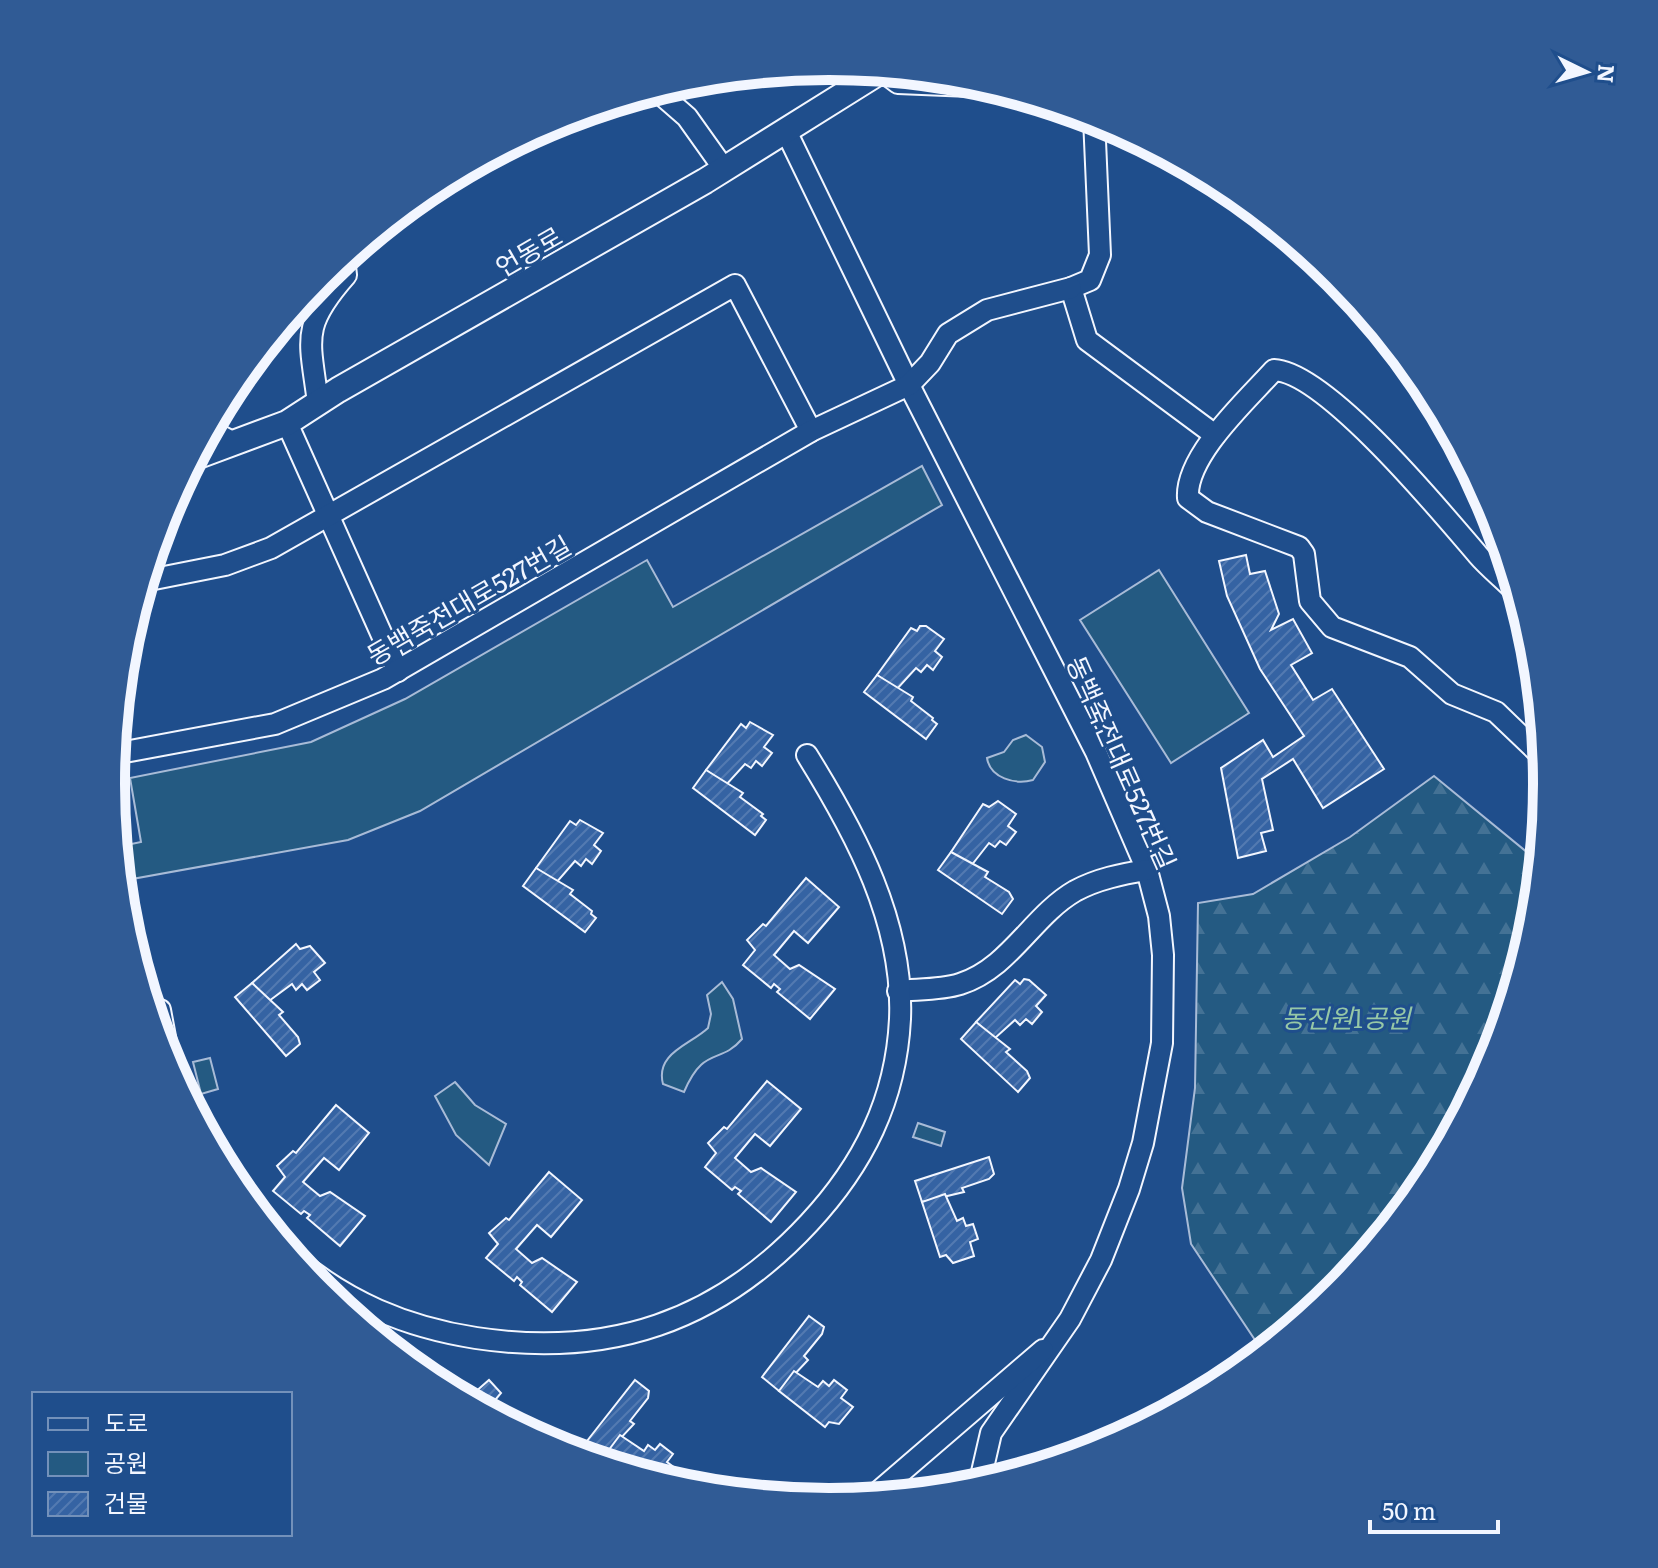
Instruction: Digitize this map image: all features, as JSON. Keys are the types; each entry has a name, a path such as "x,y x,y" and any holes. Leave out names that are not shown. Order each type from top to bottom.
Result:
{"main road":[{"name":"언동로","path":"209,452 287,423 724,169 864,82"}],"street":[{"path":"667,100 687,117 724,169"},
{"name":"동백죽전대로527번길","path":"786,131 909,385 1096,752 1147,870 1159,916 1163,955 1162,1043 1155,1087 1129,1189 1101,1260 1061,1334 991,1433 982,1470"},
{"path":"909,385 930,363 948,334 987,310 1090,280 1100,255 1095,133"},
{"path":"318,403 309,334 323,301 346,273"},
{"path":"156,578 249,557 331,516 735,285 811,431"},
{"path":"1071,288 1087,340 1215,435"},
{"path":"1502,579 1376,443 1314,387 1289,371 1274,370 1215,435 1187,487 1188,498 1207,512 1299,547 1304,554 1310,601 1332,627 1410,657 1452,694 1496,712 1531,746"},
{"name":"동백죽전대로527번길","path":"126,752 275,724 336,701 398,671 811,431 909,385"},
{"path":"287,423 398,671"},
{"path":"218,434 234,443"},
{"path":"345,1295 377,1312 446,1332 550,1346 602,1340 700,1308 745,1281 782,1251 824,1207 871,1138 889,1092 898,1041 898,991 888,929 865,859 807,755"},
{"path":"898,991 958,985 1003,959 1048,912 1075,891 1117,875 1147,870"},
{"path":"886,1485 1061,1334"}],"green space":[{"path":"922,466 942,505 420,811 348,840 132,879 128,845 141,842 130,778 311,742 405,699 647,560 673,607"},
{"path":"1159,570 1249,713 1171,763 1080,620"},
{"path":"1026,735 1042,747 1045,762 1033,780 1011,781 993,771 987,758 1004,752 1013,740"},
{"name":"동진원1공원","path":"1434,776 1529,854 1519,921 1496,1010 1439,1136 1388,1213 1358,1248 1327,1282 1257,1343 1191,1244 1182,1188 1195,1088 1198,903 1253,894 1350,837"},
{"path":"722,982 733,999 742,1039 726,1052 705,1061 691,1077 684,1092 663,1084 662,1073 669,1057 708,1028 711,1014 707,995"},
{"path":"210,1058 218,1089 201,1094 193,1062"},
{"path":"455,1082 475,1105 506,1124 489,1165 456,1135 435,1096"},
{"path":"918,1123 945,1132 941,1146 913,1137"}],"building":[{"path":"1246,555 1250,574 1265,571 1279,614 1271,630 1293,619 1312,653 1291,665 1313,700 1332,689 1384,769 1323,808 1293,759 1262,779 1273,830 1261,833 1266,851 1238,858 1221,768 1263,740 1273,757 1304,736 1260,669 1227,596 1219,561"},
{"path":"920,626 926,626 944,639 935,651 942,657 933,670 927,665 921,672 916,668 897,689 877,675 911,628 917,631"},
{"path":"877,675 913,697 911,701 933,718 937,724 926,739 864,692"},
{"path":"750,722 773,735 764,747 772,753 762,766 756,761 751,768 745,764 726,785 706,770 741,724 746,728"},
{"path":"706,770 743,793 740,797 763,814 761,816 766,820 755,835 693,788"},
{"path":"998,801 1016,814 1008,826 1016,832 1006,845 1000,841 995,847 989,843 971,866 951,852 983,804 989,807"},
{"path":"580,820 603,833 594,845 601,851 592,864 586,859 581,866 575,861 556,883 536,868 570,821 576,825"},
{"path":"951,852 988,872 985,877 1009,892 1013,899 1002,914 938,870"},
{"path":"536,868 573,890 570,894 592,911 596,918 585,932 523,886"},
{"path":"806,878 839,907 808,943 794,931 774,955 790,969 799,965 835,989 810,1019 777,992 780,989 774,984 771,988 743,965 755,950 747,940 763,924 766,926"},
{"path":"296,944 300,949 310,946 325,963 314,972 320,980 307,990 302,984 296,990 292,984 269,1001 252,983"},
{"path":"1024,979 1046,995 1036,1006 1042,1012 1032,1024 1026,1019 1020,1025 1015,1020 994,1039 976,1022 1015,980 1020,984"},
{"path":"252,983 283,1012 279,1015 298,1037 300,1044 286,1056 235,997"},
{"path":"976,1022 1010,1049 1006,1052 1027,1071 1030,1078 1018,1092 961,1039"},
{"path":"767,1081 801,1109 770,1146 755,1134 735,1158 751,1172 761,1168 796,1192 771,1222 738,1194 741,1191 735,1187 732,1190 705,1167 716,1153 708,1143 724,1127 727,1129"},
{"path":"336,1105 369,1133 339,1170 324,1158 303,1182 320,1196 330,1192 365,1216 340,1246 307,1218 310,1215 304,1211 301,1214 273,1191 285,1177 277,1166 293,1151 296,1153"},
{"path":"989,1157 994,1174 989,1179 962,1188 964,1192 922,1202 915,1181"},
{"path":"549,1172 582,1200 551,1237 537,1225 516,1249 532,1263 542,1258 577,1282 552,1312 520,1285 522,1282 517,1277 514,1281 486,1258 498,1244 489,1233 506,1218 509,1220"},
{"path":"945,1194 957,1221 963,1218 966,1226 973,1224 978,1239 970,1242 974,1256 953,1263 946,1255 940,1257 922,1202"},
{"path":"809,1316 824,1327 822,1334 804,1356 808,1360 779,1391 762,1377"},
{"path":"794,1371 818,1387 823,1381 829,1386 834,1380 847,1390 841,1398 853,1407 839,1424 829,1422 825,1427 779,1391"},
{"path":"489,1380 501,1393 493,1402 475,1392"},
{"path":"635,1380 649,1391 648,1398 630,1421 634,1424 607,1452 587,1441"},
{"path":"620,1435 644,1451 648,1445 655,1450 660,1444 673,1454 667,1462 679,1471 647,1464 607,1452"}]}
